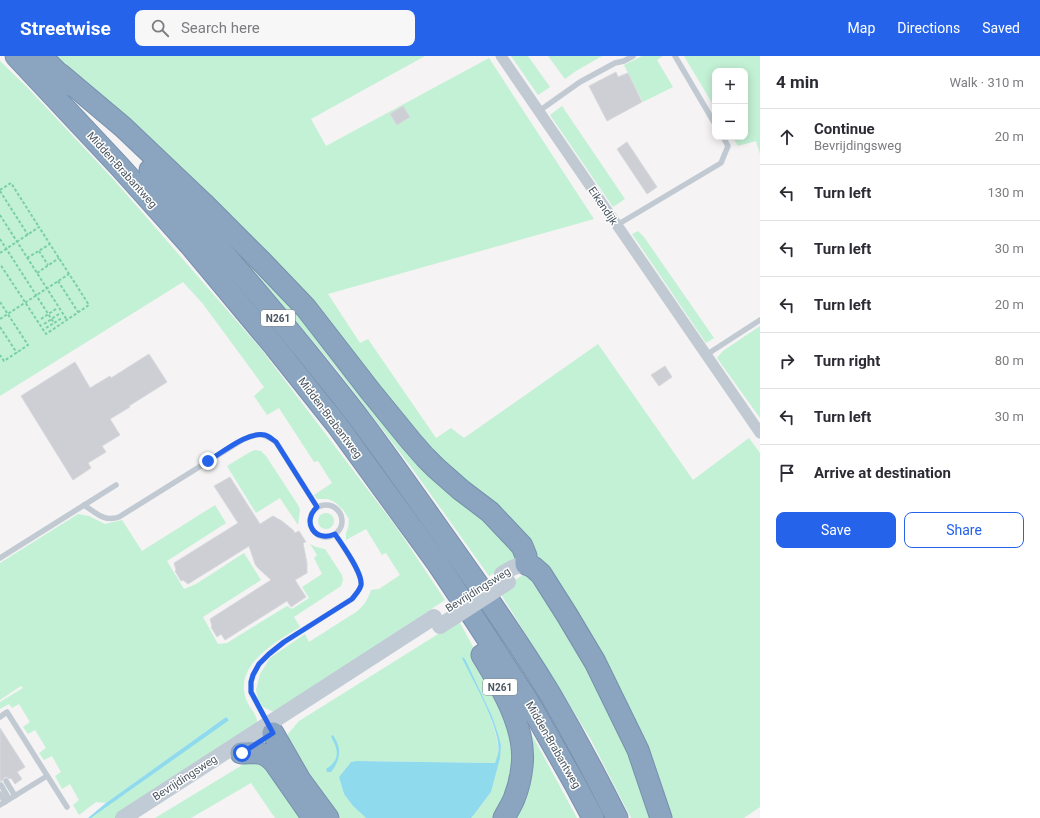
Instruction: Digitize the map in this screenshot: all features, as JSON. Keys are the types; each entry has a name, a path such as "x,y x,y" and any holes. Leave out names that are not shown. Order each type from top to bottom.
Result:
{"highway":[{"name":"Midden-Brabantweg","path":"16,56 120,167 190,245 275,347 337,425 438,564 529,703 593,818"},
{"name":"Midden-Brabantweg","path":"41,56 60,74 137,156 207,233 356,414 491,603 549,694 595,775 617,818"},
{"name":"N261","path":"60,74 123,127 203,203 306,308 410,441 436,468 461,490 490,512 522,546 526,556 526,564"},
{"name":"N261","path":"438,564 448,600 498,682 514,714 519,732 522,748 520,779 514,800 504,818"},
{"path":"526,564 533,567 541,574 595,662 638,750 661,818"},
{"path":"270,729 300,780 328,818"},
{"path":"242,753 262,753 268,756 274,762 312,818"}],"main road":[{"name":"Bevrijdingsweg","path":"123,818 270,729 505,578 517,575 526,564"},
{"name":"Bevrijdingsweg","path":"140,818 242,753 270,729"}],"street":[{"name":"Eikendijk","path":"501,56 760,433"}],"lane":[{"path":"539,111 580,82 615,63 624,61 633,56"},
{"path":"675,56 712,119"},
{"path":"617,225 721,163 728,146 725,140"},
{"path":"706,356 760,320"},
{"path":"84,505 105,518 112,519 119,517 244,439 254,435 266,435 276,442 317,507"},
{"path":"0,558 116,485"},
{"path":"327,504 332,505 340,512 342,516 341,526 339,531 335,534 330,536 320,536 312,529 310,525 311,515 317,507 327,504"},
{"path":"270,729 251,692 253,675 259,664 284,642 352,599 360,589 361,584 357,569 335,534"},
{"path":"0,717 7,712 67,807"},
{"path":"5,802 47,776"},
{"path":"6,781 15,796"},
{"path":"1,785 5,802"},
{"path":"0,794 5,802"}],"path":[{"path":"0,264 46,334 90,305 11,183 0,191 28,234"},
{"path":"0,216 68,320"},
{"path":"0,253 39,227"},
{"path":"0,239 54,323"},
{"path":"28,258 50,244"},
{"path":"39,251 48,265"},
{"path":"37,273 59,258"},
{"path":"0,319 69,274"},
{"path":"58,281 78,312"},
{"path":"0,302 28,345 0,363"},
{"path":"41,319 56,309"},
{"path":"44,324 59,314"},
{"path":"46,328 62,318"},
{"path":"0,327 17,352"},
{"path":"0,354 4,361"}],"green space":[{"path":"57,56 425,56 311,119 326,146 489,58 594,219 328,294 360,343 368,339 436,438 451,428 464,438 598,344 693,480 749,438 760,453 760,807 744,818 664,818 582,633 458,482 84,81"},
{"path":"511,56 528,56 550,87 538,95"},
{"path":"548,56 602,56 565,79"},
{"path":"642,56 663,56 657,60 673,87 643,102 624,65"},
{"path":"684,56 760,56 760,154 756,141 738,146 734,140 748,140 748,68 712,68 712,103"},
{"path":"0,61 26,86 114,180 261,349 397,528 445,600 275,712 263,707 258,699 256,690 260,674 270,658 305,634 309,642 356,612 365,602 371,590 379,589 400,575 386,553 382,555 366,529 346,540 349,519 344,511 336,503 328,499 317,499 314,495 332,483 318,461 314,462 279,408 267,415 254,396 264,387 203,304 183,282 0,396"},
{"path":"562,106 625,199 613,207 550,115"},
{"path":"203,210 518,551 515,561 489,576 414,471 337,370"},
{"path":"638,231 644,237 714,338 706,343 632,234"},
{"path":"760,326 760,418 717,358 723,351"},
{"path":"255,450 261,451 266,456 298,505 300,510 298,525 280,498 256,513 227,466"},
{"path":"215,505 226,523 167,561 184,589 196,584 244,553 261,580 203,617 218,644 227,643 287,606 292,609 309,598 302,587 322,574 314,558 317,555 310,544 325,549 342,575 343,580 341,586 294,617 300,627 269,647 251,665 246,675 244,686 247,702 257,719 256,727 117,818 91,818 229,720 226,717 106,803 96,802 79,815 73,805 79,800 70,784 62,789 55,776 61,772 52,756 44,760 39,753 46,748 35,730 28,734 23,727 30,722 19,704 12,708 9,704 0,709 0,702 23,688 21,686 0,700 0,563 78,514 89,516 105,524 122,520 142,551"},
{"path":"326,513 333,518 334,521 329,528 326,529 319,524 318,521 323,514"},
{"path":"527,572 606,692 656,818 631,818 590,738 499,591"},
{"path":"459,621 510,715 516,778 497,818 471,818 491,792 501,745 492,716 463,657 486,706 496,734 498,755 495,763 351,762 339,777 344,794 353,806 366,818 335,818 288,748 288,734 299,721"},
{"path":"518,709 577,818 509,818"},
{"path":"253,761 262,763 306,818 275,818 251,783 191,818 155,818 244,764"}],"water":[{"path":"462,657 465,659 492,716 501,745 500,758 491,792 471,818 366,818 353,806 344,794 339,777 351,762 495,763 498,754 496,733 486,706"},
{"path":"226,717 229,720 228,721 91,818 88,818 106,803"},
{"path":"333,735 338,744 339,754 337,763 331,772 327,772 326,769 333,763 337,754 336,746 331,736"}],"building":[{"path":"616,72 618,77 628,73 642,102 607,121 589,86"},
{"path":"403,106 410,117 397,125 390,114"},
{"path":"627,142 657,187 647,194 617,149"},
{"path":"149,354 167,382 110,419 120,435 102,446 106,452 88,463 91,468 73,480 21,396 75,362 90,388 110,376 111,378"},
{"path":"665,366 672,377 659,386 651,375"},
{"path":"230,477 260,524 273,516 282,521 295,533 299,531 306,542 303,543 307,563 307,573 295,580 306,597 291,607 287,601 225,640 221,634 217,637 211,627 210,619 271,580 255,564 249,546 188,584 183,580 181,581 175,571 174,563 238,523 214,486"},
{"path":"0,728 25,767 17,772 22,779 15,784 11,778 6,777 0,781"}],"route":[{"path":"208,461 244,439 254,435 266,435 276,442 317,507 311,515 310,525 312,529 320,536 325,537 335,534 357,569 361,584 360,589 352,599 284,642 259,664 251,682 251,692 273,733 242,753"}]}
